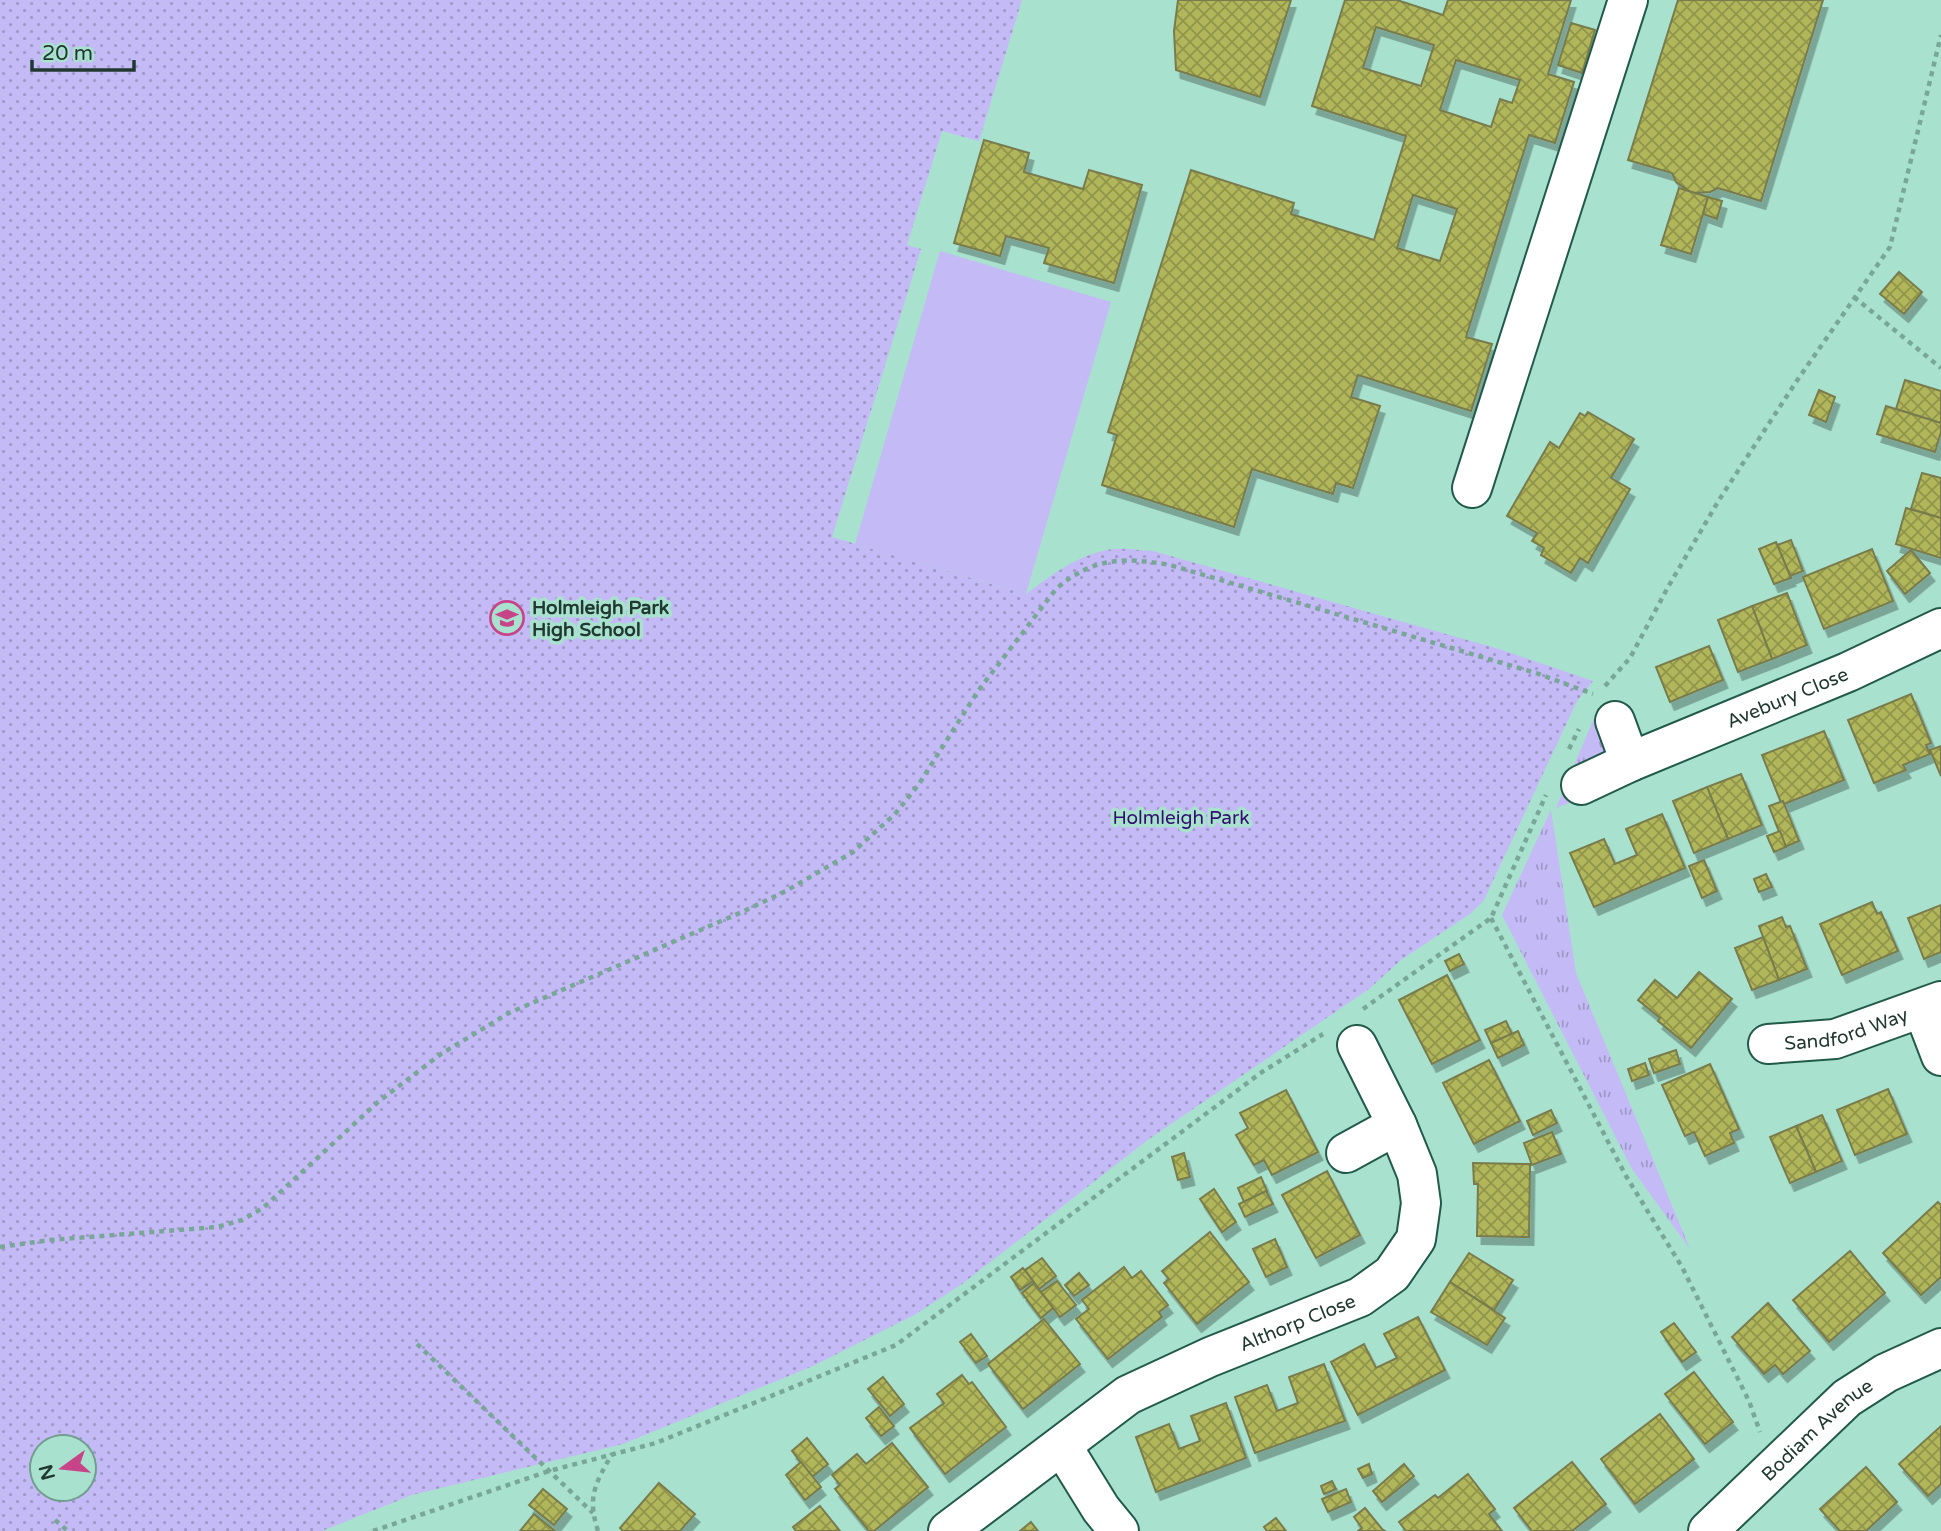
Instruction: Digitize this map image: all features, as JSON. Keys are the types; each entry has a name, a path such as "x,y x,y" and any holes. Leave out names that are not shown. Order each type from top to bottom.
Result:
{"street":[{"path":"1472,488 1628,0"},
{"name":"Avebury Close","path":"1566,776 1630,762 1849,672 1941,628"},
{"path":"1598,709 1630,762"},
{"name":"Sandford Way","path":"1768,1044 1835,1039 1932,1005 1941,1056"},
{"name":"Althorp Close","path":"948,1531 1128,1395 1210,1357 1360,1297 1392,1273 1416,1239 1421,1203 1417,1174 1397,1125 1348,1029"},
{"path":"1346,1153 1397,1125"},
{"name":"Bodiam Avenue","path":"1708,1531 1847,1398 1886,1373 1941,1348"},
{"path":"1062,1446 1101,1509 1119,1531"}],"path":[{"path":"373,1531 549,1471 656,1443 895,1345 1262,1072 1348,1029 1492,918 1598,709 1719,500 1890,247 1941,35"},
{"path":"1854,297 1941,368"},
{"path":"0,1247 50,1240 217,1227 242,1220 263,1208 378,1102 441,1054 497,1020 742,912 786,891 853,852 895,814 919,784 978,691 1056,589 1071,576 1092,565 1114,560 1143,560 1170,565 1536,673 1595,695 1598,709"},
{"path":"1492,918 1626,1175 1682,1267 1749,1401 1760,1431 1779,1462"},
{"path":"417,1344 593,1513"},
{"path":"598,1531 593,1513 593,1488 612,1454"},
{"path":"55,1520 68,1531"}],"green space":[{"name":"Holmleigh Park","path":"0,0 1022,0 979,141 942,131 907,245 921,249 832,537 1026,594 1056,572 1090,555 1114,549 1153,551 1499,649 1593,681 1577,701 1484,900 1470,914 1401,960 1369,989 1149,1139 962,1284 916,1314 813,1366 623,1444 412,1495 322,1531 0,1531"},
{"path":"940,251 1111,302 1026,594 855,544"},
{"path":"1597,711 1606,736 1603,764 1586,796 1556,808"},
{"path":"1551,810 1576,973 1690,1249 1632,1169 1502,915"}],"building":[{"path":"1178,0 1291,0 1260,97 1176,70 1174,31"},
{"path":"1345,0 1397,0 1443,15 1448,0 1571,0 1548,74 1574,82 1555,143 1529,135 1466,337 1492,344 1471,411 1358,375 1351,397 1380,406 1353,488 1336,483 1333,494 1252,469 1234,527 1102,485 1117,435 1108,432 1191,170 1294,203 1291,214 1374,240 1406,136 1312,106","holes":["1376,27 1434,45 1421,86 1363,68","1456,60 1520,80 1512,103 1500,99 1491,127 1440,110","1413,195 1457,209 1440,261 1397,248"]},
{"path":"1678,0 1823,0 1761,201 1718,188 1710,192 1692,193 1676,182 1672,173 1628,160"},
{"path":"1571,23 1595,30 1582,73 1558,65"},
{"path":"984,140 1029,153 1024,172 1083,189 1089,170 1142,185 1114,283 1044,263 1049,248 1006,236 1000,256 954,243"},
{"path":"1679,188 1708,197 1691,254 1661,245"},
{"path":"1708,197 1722,201 1717,219 1703,214"},
{"path":"1899,272 1922,292 1904,314 1880,294"},
{"path":"1905,380 1941,391 1941,423 1896,409"},
{"path":"1819,390 1835,397 1826,422 1809,415"},
{"path":"1886,406 1941,423 1935,452 1877,434"},
{"path":"1588,412 1634,439 1611,478 1630,489 1588,563 1580,558 1571,573 1541,555 1544,548 1532,541 1537,533 1507,516 1550,442 1559,448 1580,413 1585,416"},
{"path":"1922,473 1941,478 1941,518 1911,509"},
{"path":"1906,508 1941,518 1941,558 1896,544"},
{"path":"1791,540 1803,571 1790,576 1777,545"},
{"path":"1776,542 1791,578 1774,584 1759,549"},
{"path":"1872,549 1893,601 1824,629 1803,577"},
{"path":"1911,550 1930,573 1905,594 1887,571"},
{"path":"1787,593 1807,645 1772,659 1752,606"},
{"path":"1752,606 1772,659 1738,672 1718,620"},
{"path":"1709,646 1723,680 1670,702 1656,667"},
{"path":"1911,694 1931,743 1926,745 1930,754 1903,765 1906,770 1874,783 1848,720"},
{"path":"1824,731 1844,780 1782,805 1762,755"},
{"path":"1941,746 1941,776 1930,750"},
{"path":"1741,774 1762,825 1728,839 1707,787"},
{"path":"1707,787 1728,839 1694,853 1673,801"},
{"path":"1783,801 1799,841 1785,847 1769,806"},
{"path":"1662,814 1685,868 1594,907 1570,853 1604,839 1615,864 1637,855 1626,829"},
{"path":"1780,831 1786,847 1774,852 1767,836"},
{"path":"1704,860 1717,891 1702,898 1689,866"},
{"path":"1766,874 1772,887 1759,892 1754,879"},
{"path":"1872,902 1877,914 1881,912 1898,951 1842,975 1820,924"},
{"path":"1941,905 1941,952 1924,959 1908,918"},
{"path":"1782,917 1786,927 1790,926 1807,969 1779,980 1759,926"},
{"path":"1763,937 1779,980 1752,990 1735,948"},
{"path":"1459,954 1464,964 1450,971 1445,961"},
{"path":"1699,972 1732,999 1691,1048 1658,1021 1660,1018 1638,1000 1655,980 1677,998"},
{"path":"1447,975 1480,1040 1432,1064 1399,1000"},
{"path":"1506,1021 1512,1034 1491,1043 1485,1030"},
{"path":"1518,1031 1524,1045 1498,1058 1491,1043"},
{"path":"1676,1050 1680,1064 1654,1073 1649,1059"},
{"path":"1489,1060 1520,1121 1474,1144 1443,1083"},
{"path":"1645,1063 1649,1075 1632,1081 1628,1069"},
{"path":"1710,1064 1739,1129 1730,1133 1734,1143 1705,1156 1694,1132 1685,1136 1662,1085"},
{"path":"1888,1089 1907,1134 1855,1155 1837,1110"},
{"path":"1286,1090 1318,1152 1272,1175 1264,1160 1254,1165 1236,1135 1248,1128 1240,1113"},
{"path":"1551,1110 1557,1123 1533,1135 1527,1121"},
{"path":"1822,1115 1842,1161 1816,1172 1796,1126"},
{"path":"1796,1126 1816,1172 1790,1183 1770,1137"},
{"path":"1552,1132 1561,1154 1532,1165 1524,1143"},
{"path":"1184,1153 1190,1177 1178,1180 1172,1157"},
{"path":"1473,1163 1530,1164 1529,1237 1477,1236 1478,1184 1474,1184"},
{"path":"1327,1171 1360,1235 1316,1258 1282,1195"},
{"path":"1261,1177 1267,1191 1244,1202 1238,1188"},
{"path":"1214,1189 1236,1222 1222,1232 1200,1199"},
{"path":"1266,1191 1273,1204 1245,1217 1239,1204"},
{"path":"1938,1202 1941,1205 1941,1277 1921,1295 1883,1253"},
{"path":"1210,1232 1249,1282 1197,1324 1164,1283 1169,1279 1162,1271"},
{"path":"1275,1239 1287,1267 1266,1277 1253,1249"},
{"path":"1850,1251 1885,1293 1829,1342 1793,1300"},
{"path":"1469,1253 1513,1280 1494,1310 1450,1282"},
{"path":"1042,1258 1056,1276 1039,1289 1025,1270"},
{"path":"1124,1267 1132,1278 1141,1271 1168,1305 1159,1312 1162,1317 1108,1359 1076,1319 1089,1309 1082,1300"},
{"path":"1023,1268 1033,1281 1020,1290 1011,1277"},
{"path":"1079,1273 1089,1285 1074,1296 1065,1285"},
{"path":"1057,1281 1076,1305 1060,1317 1041,1292"},
{"path":"1450,1282 1505,1318 1487,1345 1431,1312"},
{"path":"1034,1283 1053,1308 1041,1318 1022,1293"},
{"path":"1768,1303 1810,1351 1783,1374 1775,1365 1764,1374 1732,1337"},
{"path":"1418,1317 1445,1370 1358,1415 1331,1362 1364,1344 1376,1368 1397,1358 1384,1334"},
{"path":"1044,1319 1080,1364 1023,1409 988,1364"},
{"path":"1674,1323 1696,1352 1682,1362 1661,1332"},
{"path":"971,1334 987,1356 976,1363 960,1342"},
{"path":"1324,1364 1345,1421 1255,1453 1235,1397 1267,1385 1277,1411 1298,1403 1289,1377"},
{"path":"1694,1372 1733,1422 1705,1444 1665,1394"},
{"path":"962,1375 969,1384 972,1382 1006,1427 945,1474 910,1428 944,1403 937,1394"},
{"path":"883,1377 904,1404 890,1416 868,1389"},
{"path":"1226,1403 1246,1458 1156,1492 1136,1437 1169,1424 1179,1449 1200,1441 1191,1416"},
{"path":"879,1407 894,1426 881,1436 866,1418"},
{"path":"1660,1414 1694,1459 1635,1504 1601,1459"},
{"path":"1941,1426 1941,1484 1928,1496 1899,1464"},
{"path":"807,1438 828,1464 812,1477 792,1451"},
{"path":"892,1443 928,1487 874,1531 869,1531 835,1489 840,1485 832,1475 857,1454 866,1464"},
{"path":"801,1462 821,1487 805,1500 786,1475"},
{"path":"1572,1462 1606,1504 1572,1531 1532,1531 1514,1508"},
{"path":"1369,1464 1372,1474 1363,1478 1358,1469"},
{"path":"1404,1464 1414,1476 1382,1502 1373,1491"},
{"path":"1866,1467 1897,1502 1866,1531 1840,1531 1820,1509"},
{"path":"1468,1474 1495,1509 1489,1514 1502,1531 1406,1531 1399,1522 1435,1495 1438,1498"},
{"path":"1332,1481 1336,1489 1324,1494 1321,1486"},
{"path":"659,1483 695,1514 680,1531 623,1531 620,1528"},
{"path":"543,1489 567,1509 554,1525 529,1505"},
{"path":"1346,1489 1351,1502 1328,1512 1322,1499"},
{"path":"820,1506 840,1531 796,1531 793,1527"},
{"path":"1365,1508 1385,1531 1358,1531 1362,1528 1354,1517"},
{"path":"534,1514 555,1531 520,1531"},
{"path":"1276,1518 1286,1531 1267,1531 1264,1527"},
{"path":"1031,1522 1038,1531 1020,1531"}],"place":[{"name":"Holmleigh Park High School","path":"507,618"}]}
